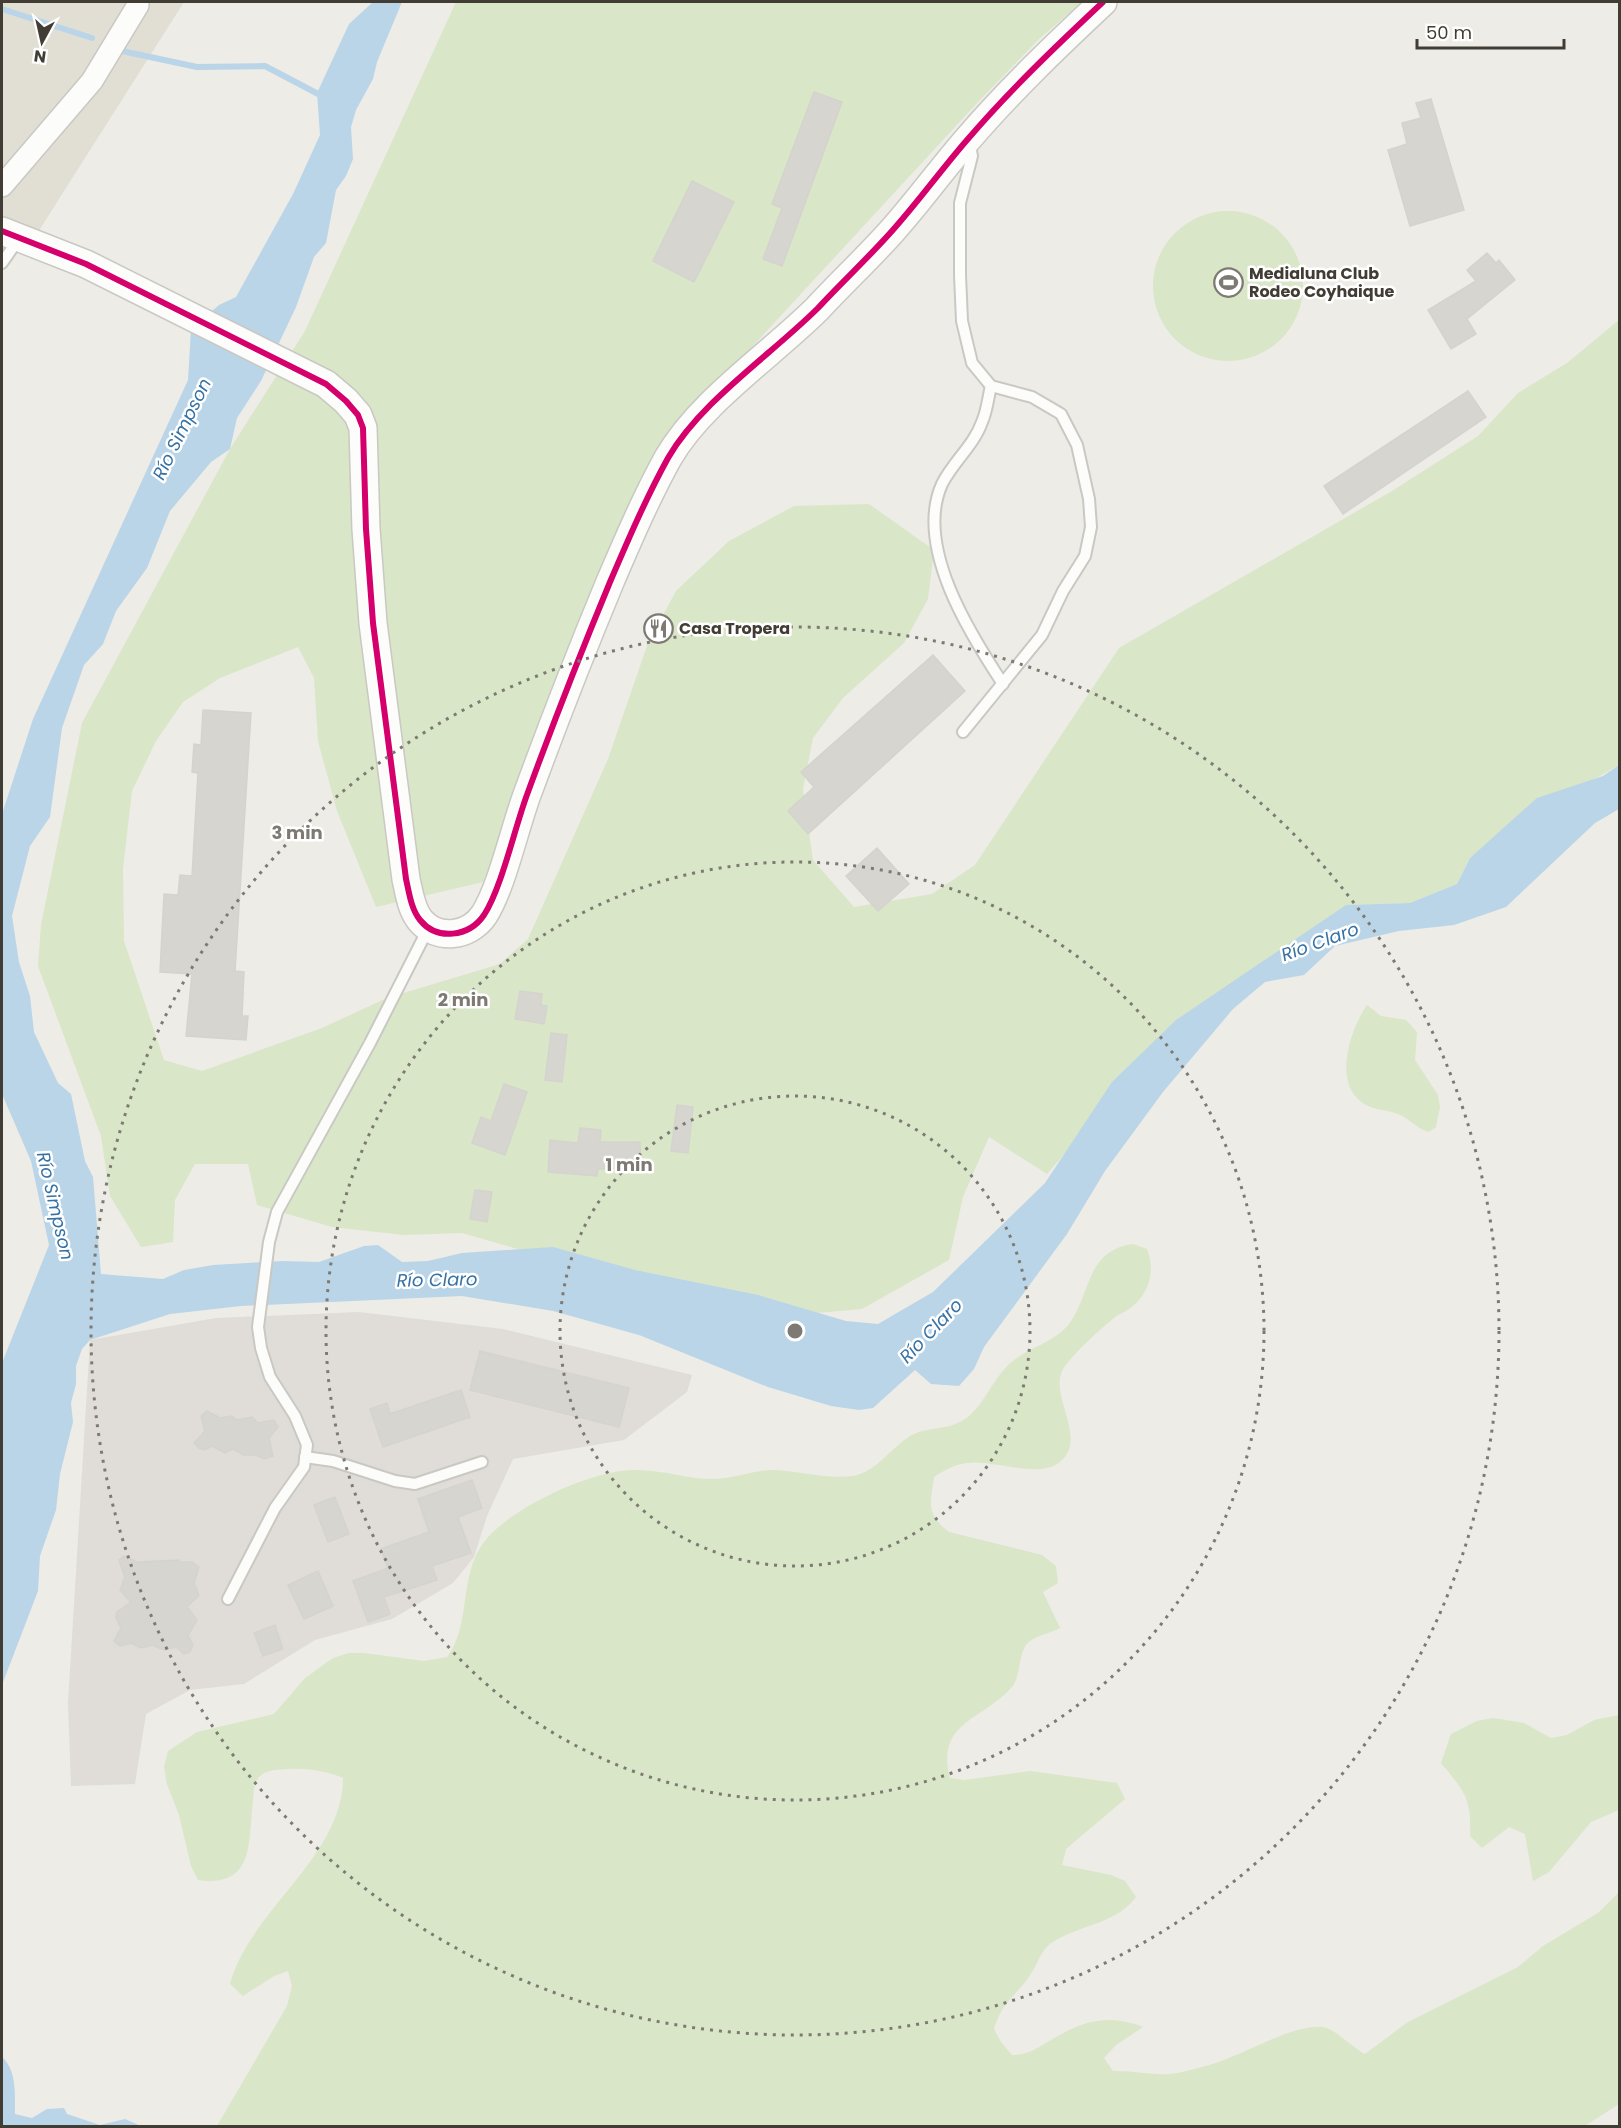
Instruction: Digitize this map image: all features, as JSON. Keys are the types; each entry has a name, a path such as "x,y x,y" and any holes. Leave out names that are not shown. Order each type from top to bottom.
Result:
{"street":[{"path":"11,234 86,264 326,384 358,415 363,428 368,563 384,725 406,879 411,904 420,920 429,927 446,934 461,933 473,927 484,915 584,646 625,548 670,455 704,412 814,311 892,231 968,138 1038,63 1103,2"},
{"path":"2,186 92,81 138,5"}],"lane":[{"path":"963,732 1042,634 1063,591 1085,556 1091,527 1089,499 1077,444 1061,414 1032,397 991,386 972,363 962,321 960,203 972,156 968,138"},
{"path":"2,263 11,234"},
{"path":"991,386 982,423 942,485 933,526 944,570 968,630 1004,684"},
{"path":"228,1599 275,1508 303,1467 305,1457 306,1445 295,1416 270,1377 261,1348 258,1327 269,1242 277,1212 370,1043 429,927"},
{"path":"305,1457 333,1461 395,1481 415,1484 482,1462"}],"shaded area":[{"path":"2,2 184,2 26,251 2,243"},
{"path":"359,1312 503,1329 692,1375 687,1392 624,1440 513,1459 487,1516 474,1557 453,1583 392,1619 315,1640 244,1684 190,1690 146,1714 135,1784 71,1786 68,1703 90,1340 216,1318"}],"green space":[{"path":"456,2 1082,2 1039,39 978,102 679,426 611,562 483,882 376,907 337,811 318,741 314,678 298,647 220,678 183,702 156,741 132,791 123,869 124,941 164,1060 202,1071 322,1028 387,998 500,964 528,939 608,759 648,643 676,591 729,541 794,506 869,504 934,550 928,599 904,643 843,698 813,738 803,789 813,860 854,907 932,894 975,865 1119,648 1392,491 1478,436 1518,393 1567,363 1619,320 1619,765 1500,833 1470,858 1457,884 1410,903 1346,905 1068,1150 1047,1174 989,1137 963,1197 949,1260 862,1309 783,1316 619,1278 462,1233 404,1235 332,1227 257,1205 248,1164 195,1164 175,1200 173,1242 141,1247 110,1196 101,1136 38,966 41,925 82,723 230,449 305,331"},
{"name":"Medialuna Club Rodeo Coyhaique","path":"1228,211 1257,216 1270,223 1281,233 1291,244 1298,257 1303,286 1298,315 1291,328 1281,339 1270,349 1257,356 1228,361 1199,356 1186,349 1175,339 1165,328 1158,315 1153,286 1158,257 1165,244 1175,233 1186,223 1199,216"},
{"path":"1367,1005 1381,1016 1406,1020 1417,1032 1415,1060 1438,1095 1440,1107 1436,1127 1429,1132 1398,1114 1368,1106 1352,1091 1347,1079 1348,1053 1355,1026"},
{"path":"1133,1244 1147,1249 1150,1257 1151,1274 1146,1290 1136,1303 1082,1347 1065,1366 1060,1377 1060,1389 1070,1430 1067,1454 1057,1464 1048,1468 1026,1469 977,1462 954,1466 934,1477 931,1494 933,1514 949,1532 1042,1555 1056,1566 1058,1583 1043,1592 1060,1628 1037,1637 1026,1645 1012,1687 964,1724 955,1734 949,1745 947,1759 950,1778 964,1780 1030,1771 1117,1783 1125,1799 1066,1849 1062,1865 1111,1875 1125,1881 1136,1897 1120,1912 1101,1922 1070,1933 1045,1948 1032,1972 1006,2003 998,2018 994,2029 1001,2042 1012,2055 1019,2055 1036,2049 1079,2026 1110,2020 1131,2023 1143,2027 1116,2045 1104,2058 1113,2071 1157,2074 1174,2074 1213,2064 1289,2033 1313,2027 1328,2028 1365,2054 1408,2022 1518,1967 1543,1946 1598,1913 1619,1892 1619,2104 1585,2126 217,2126 287,2006 292,1986 288,1971 274,1976 243,1996 230,1984 241,1957 256,1932 313,1858 328,1833 339,1806 343,1778 302,1769 266,1772 254,1786 248,1846 245,1859 239,1869 230,1877 217,1881 198,1880 191,1866 179,1815 167,1784 164,1767 168,1751 197,1732 274,1714 305,1678 333,1658 349,1653 424,1661 447,1657 460,1630 471,1570 484,1542 512,1517 574,1484 615,1472 632,1470 713,1479 768,1470 844,1477 862,1474 912,1435 948,1426 968,1417 982,1402 1005,1368 1027,1352 1050,1340 1069,1324 1092,1275 1106,1255 1117,1248"},
{"path":"1619,1715 1619,1810 1591,1822 1549,1872 1533,1881 1525,1834 1509,1827 1482,1848 1470,1836 1470,1812 1465,1796 1441,1763 1451,1734 1477,1721 1493,1718 1524,1723 1551,1738 1567,1735 1594,1720"}],"water":[{"path":"373,2 402,2 377,62 373,79 356,110 351,127 353,159 346,176 336,190 326,243 314,257 296,307 261,381 237,418 230,449 211,462 170,511 147,568 116,611 103,644 84,665 62,728 50,817 30,846 12,916 19,962 30,996 34,1032 58,1083 71,1094 85,1161 93,1177 101,1274 163,1279 184,1270 213,1265 282,1261 319,1262 364,1246 378,1245 402,1262 428,1261 462,1253 553,1247 635,1270 758,1295 846,1321 878,1324 933,1292 1045,1183 1112,1082 1176,1020 1346,905 1410,903 1457,884 1470,858 1537,798 1603,776 1619,765 1619,809 1595,823 1506,907 1454,925 1399,931 1335,946 1304,975 1265,982 1233,1009 1163,1092 1105,1171 1067,1234 984,1347 974,1369 959,1386 931,1384 915,1370 873,1408 859,1410 831,1406 768,1387 639,1335 553,1311 462,1296 241,1306 170,1314 90,1340 82,1349 76,1366 76,1384 71,1403 73,1422 60,1474 56,1510 40,1556 38,1591 2,1685 2,1363 49,1245 31,1161 2,1094 2,814 33,719 188,380 191,329 219,305 236,297 293,194 320,135 317,93 349,24"},
{"path":"2,2057 7,2062 13,2076 15,2114 32,2118 47,2109 64,2108 67,2114 100,2125 125,2119 141,2126 2,2126"}],"building":[{"path":"814,92 842,102 782,266 763,259 782,208 772,204"},
{"path":"1431,99 1464,210 1410,226 1388,150 1407,144 1402,123 1421,118 1416,103"},
{"path":"692,181 734,202 694,282 653,261"},
{"path":"1487,253 1496,263 1499,260 1515,280 1467,319 1476,334 1451,349 1428,310 1476,281 1467,270"},
{"path":"1468,391 1486,417 1343,514 1324,486"},
{"path":"933,655 965,691 808,834 788,811 814,787 801,772"},
{"path":"203,710 251,713 235,971 244,972 242,1016 248,1016 246,1040 186,1036 192,974 160,972 164,894 178,895 180,875 192,876 198,773 192,772 194,744 201,745"},
{"path":"877,848 909,884 878,911 846,876"},
{"path":"520,991 542,994 541,1005 547,1006 544,1024 515,1019"},
{"path":"551,1033 567,1035 562,1082 545,1080"},
{"path":"504,1084 527,1092 505,1155 472,1143 481,1117 491,1121"},
{"path":"677,1105 693,1107 688,1153 671,1151"},
{"path":"580,1128 601,1130 600,1142 640,1142 641,1168 598,1169 597,1176 548,1172 550,1140 578,1143"},
{"path":"475,1190 492,1192 487,1222 470,1219"},
{"path":"480,1351 629,1388 619,1427 470,1390"},
{"path":"461,1390 470,1417 383,1447 370,1409 387,1403 390,1414"},
{"path":"207,1411 220,1418 232,1416 237,1420 252,1417 258,1423 274,1420 278,1427 269,1438 273,1456 264,1459 256,1455 244,1455 233,1449 225,1453 212,1446 204,1450 199,1448 194,1443 205,1431 201,1416"},
{"path":"472,1480 482,1508 458,1517 471,1553 432,1566 437,1580 384,1597 390,1614 368,1622 353,1581 388,1568 381,1549 429,1532 418,1499"},
{"path":"335,1497 349,1534 328,1542 314,1505"},
{"path":"124,1556 137,1562 179,1560 179,1562 192,1562 199,1567 194,1583 199,1595 187,1607 197,1620 188,1635 193,1645 190,1652 184,1654 176,1647 164,1650 152,1645 141,1648 131,1643 120,1646 114,1641 121,1628 116,1618 117,1612 131,1602 120,1590 125,1577 119,1560"},
{"path":"318,1571 333,1606 304,1619 288,1585"},
{"path":"275,1625 283,1649 263,1656 254,1633"}],"waterway":[{"path":"2,9 92,38"},
{"path":"122,51 197,67 265,66 322,96"}],"cycle path":[{"path":"2,231 86,264 326,384 358,415 363,428 366,529 373,623 406,879 414,911 420,920 435,931 453,934 462,932 478,922 491,903 528,792 599,608 645,504 668,458 682,437 718,398 799,326 874,251 999,104 1103,2"}],"place":[{"name":"Medialuna Club Rodeo Coyhaique","path":"1228,282"},
{"name":"Casa Tropera","path":"658,628"}],"water label":[{"name":"Río Simpson","path":"182,429"},
{"name":"Río Claro","path":"1320,942"},
{"name":"Río Simpson","path":"55,1206"},
{"name":"Río Claro","path":"437,1280"},
{"name":"Río Claro","path":"931,1331"}]}
